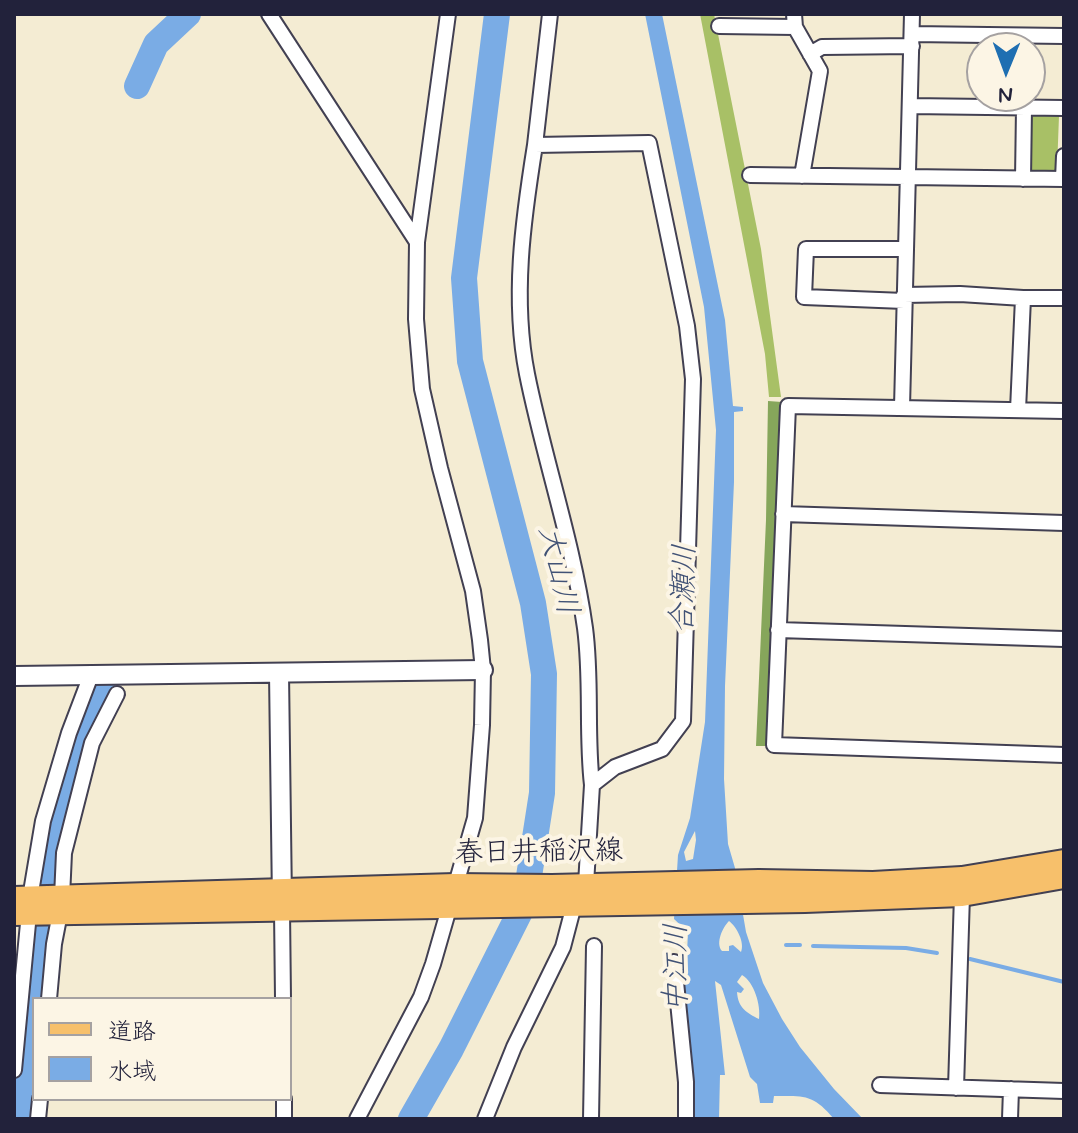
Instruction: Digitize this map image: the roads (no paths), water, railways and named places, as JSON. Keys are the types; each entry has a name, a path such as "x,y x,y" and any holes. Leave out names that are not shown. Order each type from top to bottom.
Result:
{"main road":[{"name":"春日井稲沢線","path":"760,892 962,878 1064,861"},
{"name":"春日井稲沢線","path":"26,906 282,899 455,885 552,896 574,905 613,894 760,892 962,895 1064,877"},
{"name":"春日井稲沢線","path":"282,899 448,907 552,896 586,884 613,894"}],"street":[{"path":"269,14 417,242"},
{"path":"357,1119 421,997 475,818 483,670 473,591 422,389 416,319 417,242 448,14"},
{"path":"485,1119 514,1047 563,947 574,905 586,884 592,785 585,629 574,566 527,372 520,313 522,243 550,14"},
{"path":"902,407 912,14"},
{"path":"719,26 794,20 820,71 802,176"},
{"path":"810,54 822,47 912,40 1064,36"},
{"path":"910,106 966,107"},
{"path":"1023,179 1024,112"},
{"path":"535,145 649,143 687,326 693,379 683,721 662,749 615,767 592,785"},
{"path":"750,175 1064,179 1064,156"},
{"path":"905,249 806,249 804,297 904,298 960,294 1064,298"},
{"path":"1018,410 1023,298"},
{"path":"1064,411 788,406 774,745 1064,755"},
{"path":"783,514 1064,523"},
{"path":"778,630 1064,639"},
{"path":"14,676 483,670"},
{"path":"279,673 283,997"},
{"path":"14,1070 26,906 43,821 69,733 91,675"},
{"path":"49,997 64,853 92,743 117,694"},
{"path":"956,1088 962,895"},
{"path":"591,1119 594,946"},
{"path":"674,962 686,1082 686,1119"},
{"path":"880,1085 1064,1091"},
{"path":"1010,1119 1011,1089"}],"water":[{"path":"645,14 662,14 725,320 733,406 743,407 743,411 734,412 725,686 724,779 728,844 746,932 763,983 800,1047 863,1119 834,1119 808,1098 774,1096 773,1103 760,1103 757,1084 750,1077 721,985 715,981 725,1075 720,1075 719,1119 693,1119 695,1089 684,984 681,984 678,958 687,953 688,932 674,919 678,855 690,818 705,722 716,430 704,307","holes":["695,831 693,859 686,861 684,852","729,921 737,931 742,944 741,952 733,945 729,946 729,951 720,948 721,935","742,975 753,988 758,1001 759,1019 741,1006 737,992 741,993 744,989 737,982"]}],"waterway":[{"path":"137,86 156,44 188,14"},
{"name":"大山川","path":"411,1119 451,1049 525,902 542,793 544,674 533,603 470,361 464,278 497,14"},
{"path":"35,997 58,813 70,769 103,690"},
{"path":"786,945 800,945"},
{"path":"813,946 906,948 937,953"},
{"path":"970,959 1064,982"},
{"path":"19,1119 32,1020"}],"water label":[{"name":"合瀬川","path":"686,589"},
{"name":"中江川","path":"679,968"}]}
